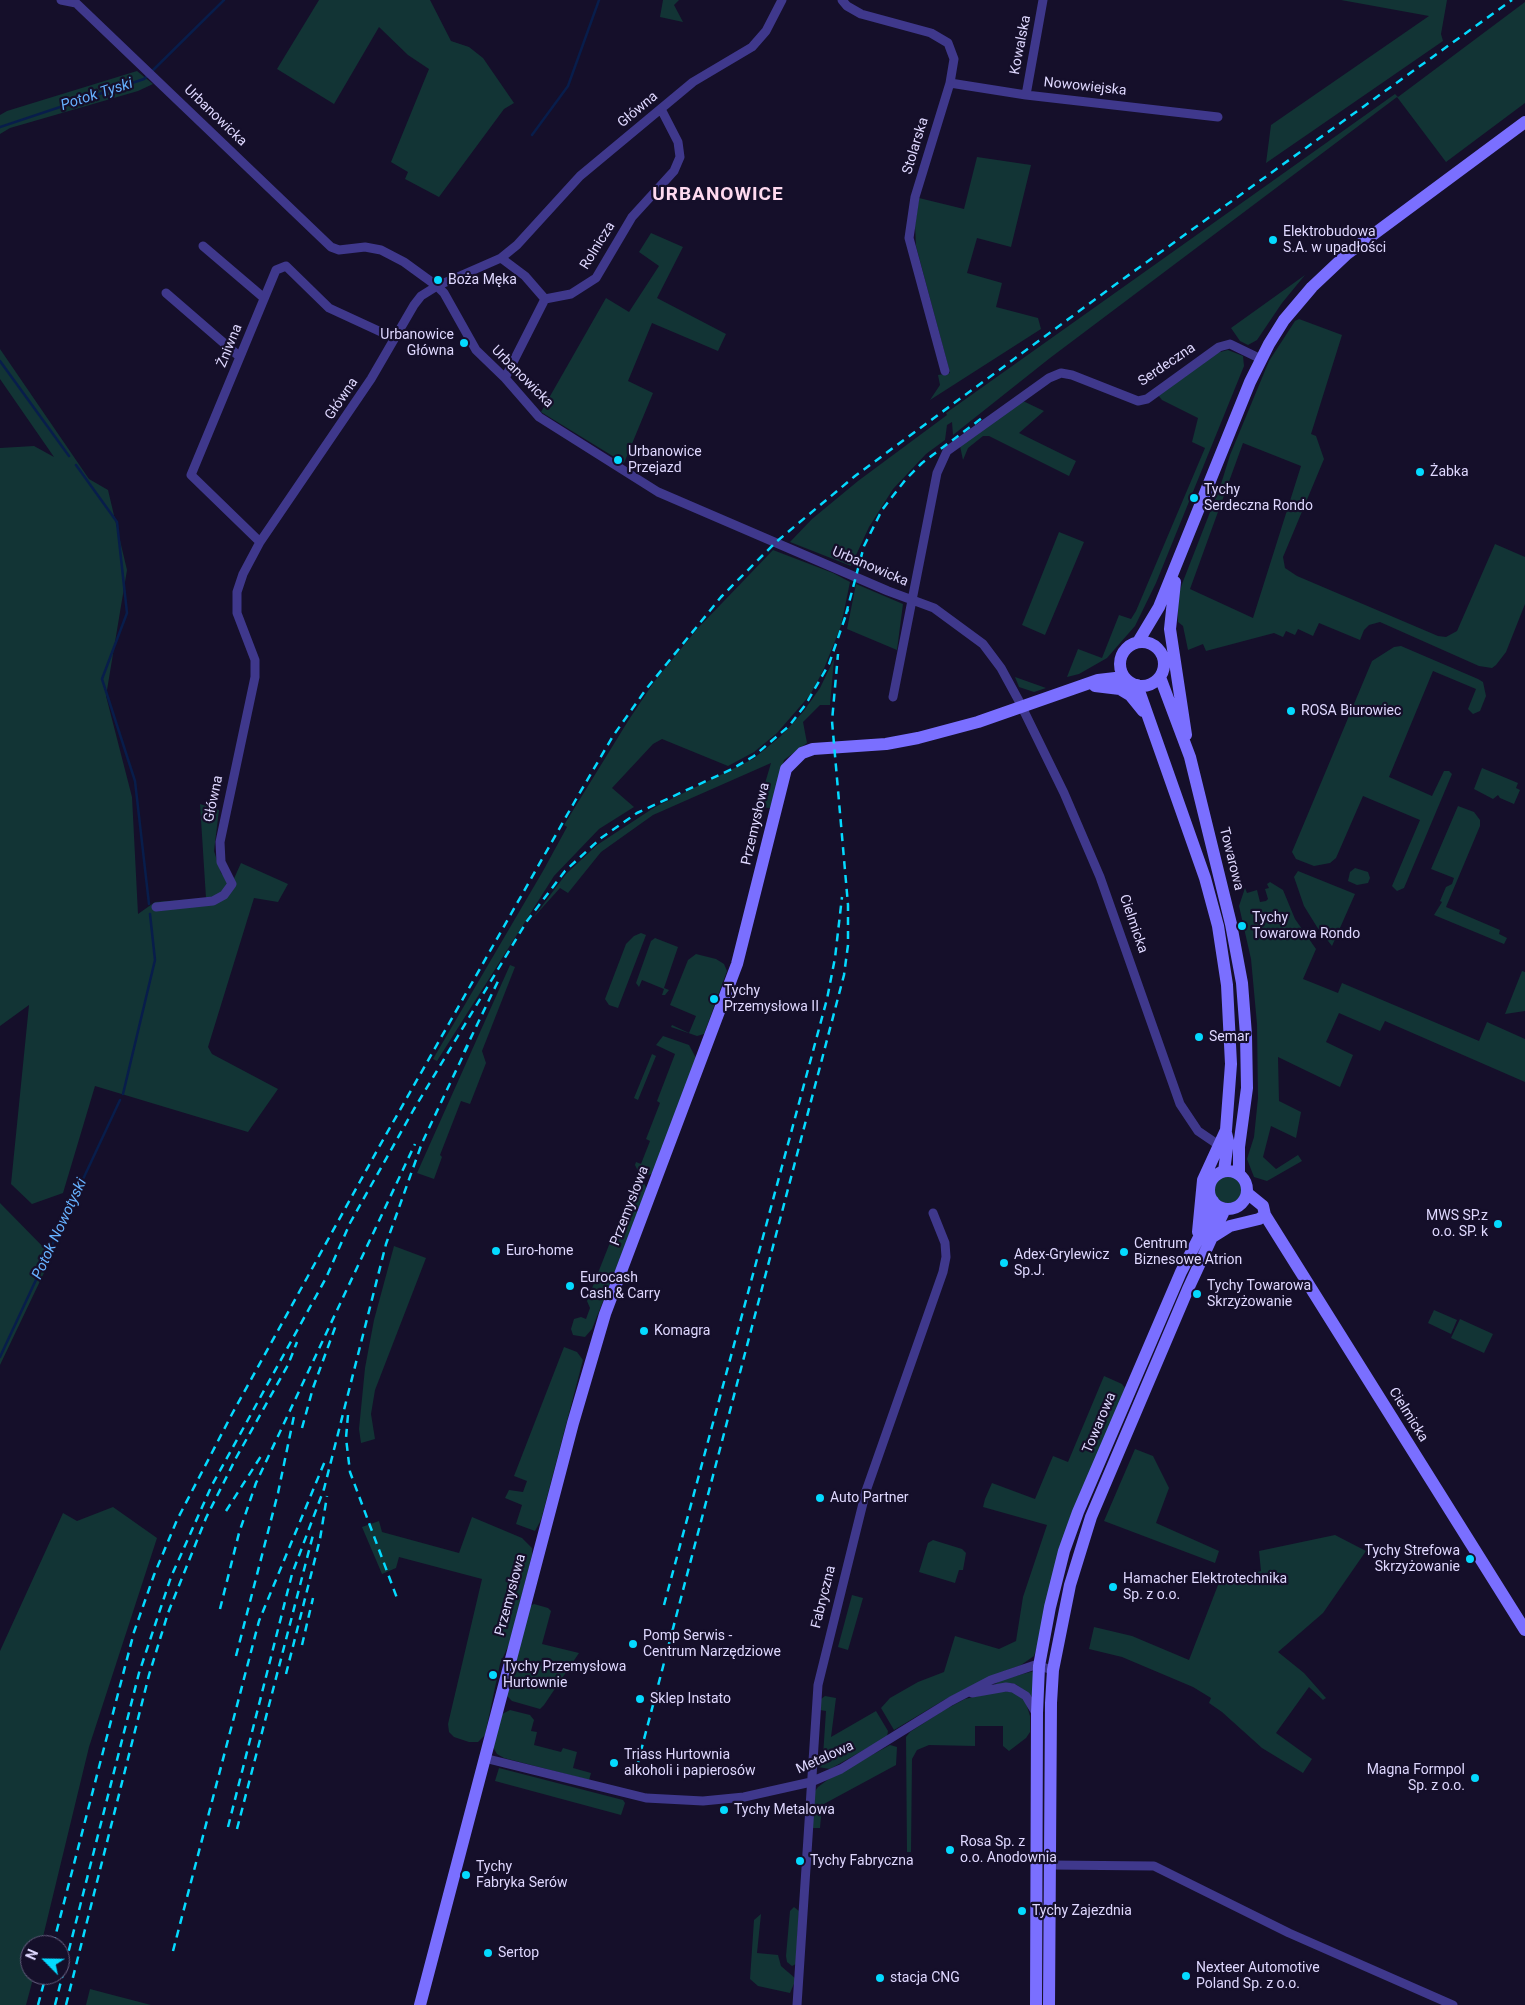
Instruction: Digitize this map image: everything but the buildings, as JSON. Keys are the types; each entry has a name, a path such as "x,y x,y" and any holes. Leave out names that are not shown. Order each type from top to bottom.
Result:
{"street":[{"name":"Urbanowicka","path":"61,0 76,3 265,184 304,224 331,247 339,250 365,247 381,250 404,262 437,286 444,293 472,345 505,378 539,417 658,492 941,612 983,644 1001,668 1021,706"},
{"name":"Główna","path":"156,907 213,901 224,895 232,884 221,862 220,842 255,677 255,660 237,613 237,592 243,574 260,542 372,380 416,301 437,286 501,258 517,245 580,176 693,82 752,47 766,31 782,0"},
{"name":"Stolarska","path":"842,0 847,6 861,14 932,33 948,43 954,59 950,83 914,197 909,238 945,371"},
{"name":"Kowalska","path":"1026,95 1043,0"},
{"name":"Nowowiejska","path":"950,83 1026,95 1218,117"},
{"name":"Rolnicza","path":"545,299 571,294 596,278 632,217 674,171 680,157 678,142 661,109"},
{"path":"1138,642 1153,645 1164,659 1160,677 1147,685 1137,685 1124,676 1120,662 1128,647 1138,642 1159,607 1261,359 1284,320 1327,271 1365,240 1525,122"},
{"path":"203,246 264,298"},
{"path":"501,258 525,276 545,299 505,378"},
{"name":"Żniwna","path":"260,542 191,475 276,270 286,266 330,308 394,338"},
{"path":"166,293 240,357"},
{"name":"Serdeczna","path":"894,698 941,460 947,450 1048,378 1061,374 1072,375 1138,401 1147,399 1219,347 1230,344 1261,359"},
{"path":"1182,550 1173,591 1170,629 1190,757"},
{"path":"1153,645 1159,607"},
{"name":"Przemysłowa","path":"1098,680 1120,662"},
{"name":"Przemysłowa","path":"420,2005 573,1423 605,1314 737,964 786,769 802,753 813,749 886,744 918,738 978,722 1098,680 1124,676"},
{"name":"Towarowa","path":"1160,677 1190,757 1231,924 1245,1008 1247,1088 1239,1147 1239,1174"},
{"path":"1137,685 1205,878 1218,926 1230,1008 1231,1064 1226,1130 1228,1141 1224,1171"},
{"path":"1080,686 1108,686 1120,689 1130,695 1148,720"},
{"name":"Cielmicka","path":"1021,706 1064,792 1106,892 1180,1104 1198,1132 1220,1146"},
{"path":"1226,1130 1203,1180 1197,1225 1204,1238 1230,1226 1259,1219 1265,1215"},
{"path":"1224,1171 1239,1174 1245,1181 1245,1197 1235,1208 1225,1208 1213,1201 1209,1189 1210,1182 1214,1177 1224,1171"},
{"name":"Cielmicka","path":"1245,1197 1262,1206 1265,1215 1525,1630"},
{"name":"Towarowa","path":"1043,2000 1050,1865 1053,1670 1070,1585 1091,1518 1204,1238 1213,1201"},
{"name":"Towarowa","path":"1043,2000 1037,1713 1040,1666 1056,1578 1078,1512 1181,1272 1225,1208"},
{"name":"Fabryczna","path":"797,2005 815,1703 820,1672 866,1490 943,1272 946,1258 945,1244 933,1213"},
{"name":"Metalowa","path":"484,1758 646,1798 681,1801 731,1799 811,1782 840,1769 951,1701 992,1680 1030,1666 1040,1666"},
{"path":"1040,1666 1053,1670"},
{"path":"967,1694 1006,1687 1013,1688 1026,1696 1037,1713"},
{"path":"1050,1865 1154,1866 1289,1934 1453,2005"}],"green space":[{"path":"319,0 430,0 451,41 469,47 483,58 514,103 504,109 439,197 405,179 408,172 391,162 429,69 408,55 379,27 334,104 277,69"},
{"path":"663,0 679,0 674,5 683,22 660,17"},
{"path":"1341,0 1447,0 1441,34 1443,41 1266,163 1271,125 1429,16"},
{"path":"1525,2 1525,103 1446,162 1397,97 1050,358 953,435 952,422 947,425 945,440 926,454 893,489 869,527 851,566 790,542 812,519 858,481 947,415 946,413 1395,94 1398,97"},
{"path":"137,71 153,84 138,91 10,128 0,134 0,115 7,111"},
{"path":"977,157 1031,165 1011,247 977,238 967,273 1002,283 996,307 1038,318 1041,329 930,400 940,385 938,375 950,373 916,246 915,225 919,198 964,209"},
{"path":"651,233 683,247 657,298 726,334 718,351 652,323 628,381 653,393 624,463 541,412 606,298 629,312 659,266 639,252"},
{"path":"1305,275 1282,303 1257,340 1248,345 1240,341 1231,328"},
{"path":"1299,319 1342,335 1311,434 1316,436 1324,459 1283,557 1285,568 1297,576 1438,636 1446,637 1457,631 1495,544 1525,557 1525,604 1506,652 1492,668 1479,666 1380,622 1369,625 1364,630 1360,640 1319,623 1313,636 1298,629 1295,635 1286,631 1283,637 1274,633 1206,651 1203,644 1188,650 1183,626 1178,622 1178,596 1221,484 1230,455 1269,361 1295,321","holes":["1243,443 1301,466 1253,618 1190,589"]},
{"path":"0,349 89,479 108,490 127,570 106,696 132,797 138,914 155,902 206,898 200,804 219,810 214,851 221,873 232,883 241,863 288,884 278,902 254,898 208,1047 212,1054 278,1089 248,1132 95,1086 63,1193 32,1204 11,1184 29,1005 0,1026 0,448 34,446 54,457 0,379"},
{"path":"1228,350 1243,356 1244,366 1156,583 1135,626 1107,658 1079,674 1067,677 1078,649 1102,658 1119,615 1131,619 1136,611 1205,448 1192,442 1198,418 1162,400 1158,395 1216,353"},
{"path":"1023,401 1044,411 1019,433 1076,461 1069,476 989,436 983,436 968,448 963,460 960,446"},
{"path":"1059,532 1084,542 1045,635 1022,625"},
{"path":"773,550 833,573 850,582 841,626 823,671 810,695 777,733 754,752 728,766 662,739 653,744 612,788 634,807 599,829 554,876 437,1061 433,1059 543,871 567,827 564,825 654,682 698,628"},
{"path":"856,584 903,604 897,650 847,629"},
{"path":"1401,646 1478,679 1483,682 1486,696 1480,711 1473,714 1468,709 1476,689 1433,671 1389,777 1432,796 1444,771 1449,771 1452,774 1404,888 1397,891 1392,886 1420,820 1363,796 1336,858 1330,863 1314,866 1296,859 1292,852 1372,661 1394,647"},
{"path":"834,659 830,705 820,705 803,722 807,743 784,760 770,808 758,807 771,763 653,815 601,852 568,893 560,888 533,918 566,874 597,845 655,807 753,759 781,736 803,712 820,688"},
{"path":"1015,677 1046,688 1034,692 1019,687"},
{"path":"1482,768 1518,783 1516,788 1520,790 1514,804 1500,798 1498,795 1493,799 1474,789"},
{"path":"1458,806 1474,812 1480,820 1480,826 1446,907 1500,930 1499,934 1507,938 1504,944 1434,915 1442,902 1440,901 1446,887 1452,884 1454,878 1431,869"},
{"path":"1355,868 1368,872 1370,878 1368,883 1357,885 1348,881 1350,872"},
{"path":"1298,871 1355,894 1332,946 1304,906 1294,877"},
{"path":"1270,882 1283,890 1295,919 1316,949 1303,979 1338,993 1342,983 1479,1041 1487,1022 1525,1039 1525,1082 1385,1021 1380,1031 1339,1013 1326,1042 1353,1055 1340,1087 1278,1057 1279,1101 1301,1112 1296,1138 1271,1126 1263,1157 1276,1169 1298,1155 1302,1161 1267,1181 1254,1177 1247,1159 1254,1137 1258,1098 1257,1024 1251,959 1239,906 1245,888 1247,893 1257,890 1260,902 1266,901 1268,899 1265,889 1269,888 1267,884"},
{"path":"641,933 646,935 618,1008 609,1005 605,999 626,944 634,936"},
{"path":"655,938 678,947 664,988 669,990 665,995 662,995 664,989 642,980 639,987 636,983 651,941"},
{"path":"696,954 716,959 724,964 727,971 704,1034 697,1036 671,1027 672,1025 689,1033 696,1016 670,1005 688,960"},
{"path":"510,965 515,967 482,1051 486,1063 470,1104 461,1101 440,1155 442,1157 434,1179 417,1173"},
{"path":"1522,971 1525,972 1525,1011 1505,1014"},
{"path":"663,1036 689,1045 696,1058 653,1173 649,1175 638,1171 635,1165 636,1162 641,1164 650,1141 646,1139 660,1103 657,1101 675,1054 656,1045"},
{"path":"652,1054 656,1056 638,1100 634,1098"},
{"path":"1228,1175 1238,1179 1242,1189 1238,1199 1228,1203 1218,1199 1214,1189 1218,1179"},
{"path":"639,1182 644,1183 647,1190 592,1329 585,1337 573,1335 571,1329 574,1319 581,1317 586,1319 590,1308 587,1301 631,1189"},
{"path":"0,1203 52,1256 0,1365"},
{"path":"394,1246 426,1258 375,1390 371,1414 375,1439 361,1443 359,1429 365,1368 374,1320"},
{"path":"1434,1310 1457,1320 1451,1334 1428,1323"},
{"path":"1460,1319 1493,1334 1484,1353 1451,1338"},
{"path":"564,1347 577,1352 583,1360 541,1520 535,1531 516,1524 522,1505 505,1498 509,1490 523,1492 527,1481 514,1476"},
{"path":"1104,1376 1122,1384 1125,1388 1098,1456 1034,1656 1021,1665 987,1678 944,1700 894,1730 881,1708 890,1698 918,1682 944,1672 955,1636 999,1649 1016,1641 1023,1597 1047,1525 983,1507 985,1499 992,1483 1035,1499 1053,1456 1068,1462"},
{"path":"1135,1449 1153,1456 1169,1488 1156,1523 1219,1551 1215,1563 1104,1521"},
{"path":"113,1507 157,1538 89,1747 43,1935 20,1935 20,1985 31,1985 26,2005 0,2005 0,1651 63,1513 77,1521"},
{"path":"472,1517 522,1538 532,1548 532,1555 510,1642 500,1664 485,1735 478,1742 469,1742 454,1737 449,1732 448,1724 482,1579 399,1557 396,1568 382,1574 362,1527 379,1521 382,1532 459,1553"},
{"path":"1335,1535 1366,1551 1323,1613 1278,1652 1304,1673 1326,1698 1323,1700 1309,1687 1276,1733 1312,1759 1303,1773 1262,1748 1222,1712 1209,1703 1211,1698 1193,1687 1122,1657 1089,1649 1094,1627 1132,1636 1189,1660 1218,1585 1226,1580 1261,1571 1259,1551"},
{"path":"933,1540 962,1549 966,1553 963,1570 959,1570 955,1583 919,1572 928,1543"},
{"path":"852,1595 863,1598 848,1650 838,1647"},
{"path":"534,1604 548,1608 551,1611 542,1644 579,1653 540,1709 512,1701 505,1694 530,1606"},
{"path":"1034,1671 1033,1698 1017,1685 1011,1683 993,1685 1004,1679"},
{"path":"1001,1691 1013,1692 1022,1696 1030,1716 1030,1732 1026,1738 1009,1751 1003,1746 1003,1726 975,1726 975,1746 929,1745 917,1750 912,1759 911,1852 907,1852 906,1737 910,1732 944,1710 965,1699"},
{"path":"825,1696 836,1698 831,1737 876,1711 888,1731 887,1737 830,1769 818,1767 815,1756 823,1756 826,1711 820,1710 821,1699"},
{"path":"510,1710 530,1715 534,1720 531,1731 537,1732 534,1745 561,1752 563,1748 577,1752 573,1768 591,1773 589,1780 504,1758 497,1754 493,1747 500,1715"},
{"path":"890,1745 897,1747 896,1765 822,1805 820,1828 812,1828 815,1791 818,1787 830,1778"},
{"path":"499,1768 623,1800 625,1803 621,1815 495,1781"},
{"path":"794,1907 799,1911 796,1964 792,1966 787,1962 786,1956 790,1911"},
{"path":"761,1914 757,1953 778,1955 781,1966 796,1979 790,1993 758,1986 750,1979 754,1920"},
{"path":"90,1989 105,1993 151,2005 86,2005"}],"waterway":[{"name":"Potok Tyski","path":"0,127 144,79 224,0"},
{"path":"532,135 568,86 599,0"},
{"path":"0,361 69,456"},
{"path":"76,465 117,522 127,613 102,679 135,781 149,904"},
{"path":"123,1094 155,960 150,914"},
{"name":"Potok Nowotyski","path":"0,1357 120,1100"}],"railway":[{"path":"56,1935 134,1632 154,1575 177,1520 232,1414 379,1147 575,801 613,736 647,688 721,597 776,542 855,476 1112,287 1512,0"},
{"path":"846,614 864,546 882,510 906,479 922,463 982,418"},
{"path":"55,2005 139,1673 171,1577 212,1485 326,1278 350,1223 414,1109 527,921 565,871 601,838 637,813 732,769 754,756 789,726 806,704 829,664 848,609"},
{"path":"637,1766 844,975 848,945 848,905 832,721 838,654"},
{"path":"664,1605 827,999 835,958 842,897"},
{"path":"464,1052 500,977"},
{"path":"228,1827 292,1574 324,1489 386,1244 422,1143 468,1045"},
{"path":"220,1609 239,1533 256,1483 415,1144"},
{"path":"302,1428 313,1388 336,1325"},
{"path":"66,2005 149,1675 168,1613 206,1518 236,1458 288,1365 297,1342"},
{"path":"236,1656 278,1493 295,1411"},
{"path":"348,1415 346,1438 350,1472 397,1598"},
{"path":"226,1511 263,1453"},
{"path":"173,1951 259,1621 325,1461"},
{"path":"286,1674 320,1539 327,1496"},
{"path":"237,1829 313,1535"},
{"path":"302,1645 313,1598"},
{"path":"38,2005 43,1985"}],"place":[{"name":"Elektrobudowa S.A. w upadłości","path":"1273,240"},
{"name":"Boża Męka","path":"438,280"},
{"name":"Urbanowice Główna","path":"464,343"},
{"name":"Urbanowice Przejazd","path":"618,460"},
{"name":"Żabka","path":"1420,472"},
{"name":"Tychy Serdeczna Rondo","path":"1194,498"},
{"name":"ROSA Biurowiec","path":"1291,711"},
{"name":"Tychy Towarowa Rondo","path":"1242,926"},
{"name":"Tychy Przemysłowa II","path":"714,999"},
{"name":"Semar","path":"1199,1037"},
{"name":"MWS SP.z o.o. SP. k","path":"1498,1224"},
{"name":"Euro-home","path":"496,1251"},
{"name":"Centrum Biznesowe Atrion","path":"1124,1252"},
{"name":"Adex-Grylewicz Sp.J.","path":"1004,1263"},
{"name":"Eurocash Cash & Carry","path":"570,1286"},
{"name":"Tychy Towarowa Skrzyżowanie","path":"1197,1294"},
{"name":"Komagra","path":"644,1331"},
{"name":"Auto Partner","path":"820,1498"},
{"name":"Tychy Strefowa Skrzyżowanie","path":"1470,1559"},
{"name":"Hamacher Elektrotechnika Sp. z o.o.","path":"1113,1587"},
{"name":"Pomp Serwis - Centrum Narzędziowe","path":"633,1644"},
{"name":"Tychy Przemysłowa Hurtownie","path":"493,1675"},
{"name":"Sklep Instato","path":"640,1699"},
{"name":"Triass Hurtownia alkoholi i papierosów","path":"614,1763"},
{"name":"Magna Formpol Sp. z o.o.","path":"1475,1778"},
{"name":"Tychy Metalowa","path":"724,1810"},
{"name":"Rosa Sp. z o.o. Anodownia","path":"950,1850"},
{"name":"Tychy Fabryczna","path":"800,1861"},
{"name":"Tychy Fabryka Serów","path":"466,1875"},
{"name":"Tychy Zajezdnia","path":"1022,1911"},
{"name":"Sertop","path":"488,1953"},
{"name":"Nexteer Automotive Poland Sp. z o.o.","path":"1186,1976"},
{"name":"stacja CNG","path":"880,1978"}],"district":[{"name":"URBANOWICE","path":"718,195"}]}
